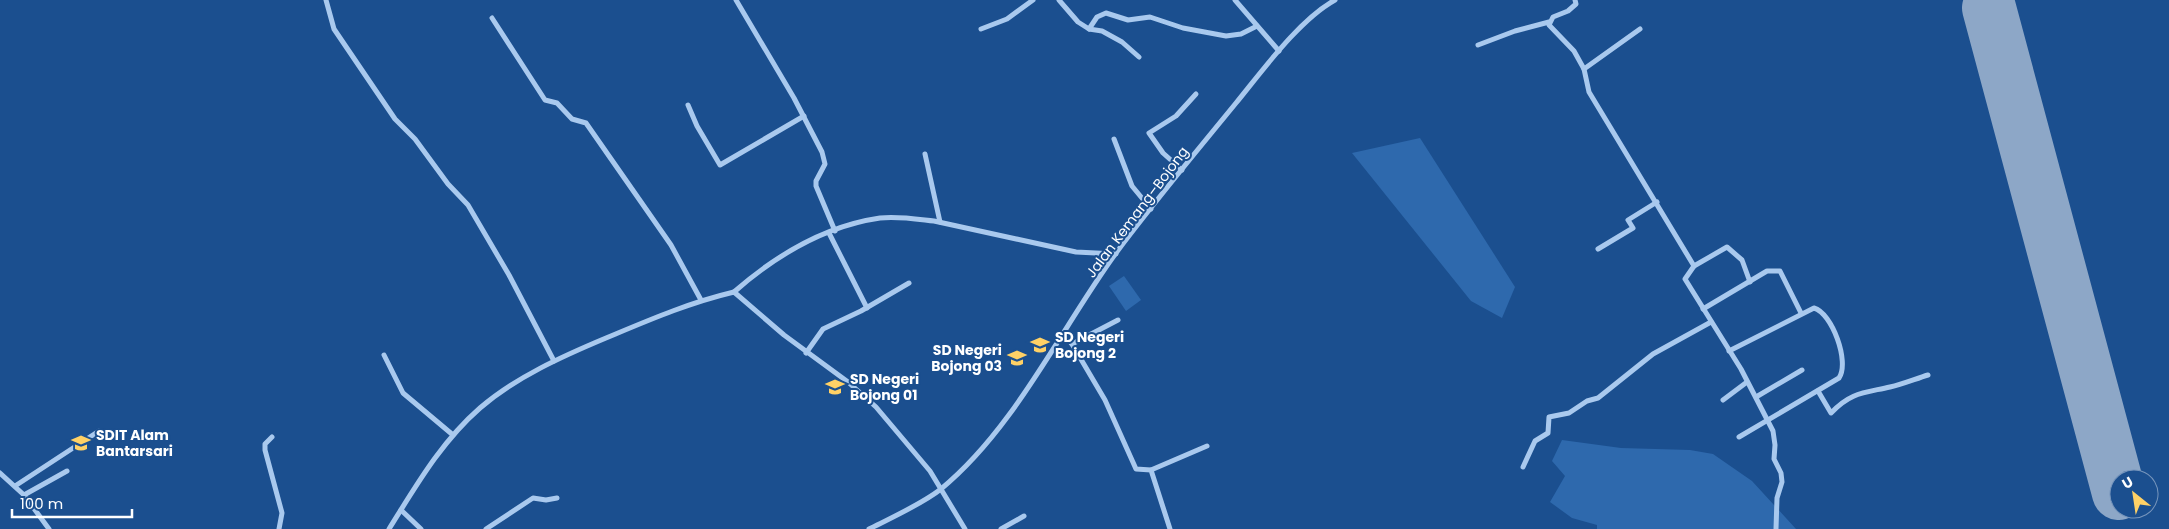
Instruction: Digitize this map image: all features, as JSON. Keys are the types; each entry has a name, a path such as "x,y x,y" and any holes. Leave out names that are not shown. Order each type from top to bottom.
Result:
{"street":[{"path":"326,0 334,29 395,119 415,138 444,180 468,205 509,275 554,361"},
{"path":"736,0 804,116 824,157 825,164 816,181 816,186 836,231"},
{"path":"981,29 1007,19 1032,0"},
{"path":"1059,0 1078,22 1089,29 1102,31 1122,42 1139,57"},
{"path":"1236,0 1278,51"},
{"name":"Jalan Kemang–Bojong","path":"869,529 940,490 983,449 1016,405 1116,254 1151,209 1278,51 1320,9 1335,0"},
{"path":"1575,0 1576,4 1571,9 1552,17 1549,22 1550,29 1574,51 1584,69 1589,92 1694,266"},
{"path":"1089,29 1096,17 1106,13 1128,20 1150,17 1183,28 1226,36 1240,34 1257,26"},
{"path":"492,18 545,100 558,103 572,119 586,122 671,245 701,300"},
{"path":"1478,46 1515,31 1549,22"},
{"path":"1584,69 1640,29"},
{"path":"1182,170 1163,153 1149,133 1176,116 1192,101 1196,94"},
{"path":"688,104 696,126 720,165 804,116"},
{"path":"1114,139 1132,186 1151,209"},
{"path":"925,154 940,222"},
{"path":"1598,249 1633,228 1628,220 1657,202"},
{"path":"389,529 409,494 453,435 488,402 554,361 663,313 701,300 734,292 761,268 829,233 881,218 912,218 940,222 1076,252 1116,254"},
{"path":"829,233 866,308"},
{"path":"1750,282 1742,260 1727,247 1694,266 1685,279 1768,420 1775,445 1774,459 1781,473 1782,482 1777,498 1776,529"},
{"path":"1703,309 1767,271 1780,271 1800,313"},
{"path":"806,353 823,329 866,308 909,283"},
{"path":"734,292 806,353 823,363 876,406 930,471 964,529"},
{"path":"1729,351 1810,308 1818,309 1832,328 1842,352 1842,374 1818,392 1738,438"},
{"path":"1072,344 1118,320"},
{"path":"1523,467 1534,443 1548,433 1549,417 1572,411 1587,401 1598,398 1653,354 1711,322"},
{"path":"1063,334 1072,344 1105,400 1136,469 1151,470 1207,446"},
{"path":"384,355 403,393 453,435"},
{"path":"1756,397 1802,370"},
{"path":"1818,392 1831,413 1842,401 1864,391 1890,387 1928,375"},
{"path":"1722,400 1747,382"},
{"path":"15,486 99,432"},
{"path":"272,437 265,444 265,450 282,514 279,529"},
{"path":"1151,470 1170,529"},
{"path":"24,495 67,471"},
{"path":"0,472 24,495 49,529"},
{"path":"486,529 533,498 546,500 557,498"},
{"path":"401,510 420,529"},
{"path":"1001,529 1024,516"}],"shaded area":[{"path":"1420,138 1515,287 1502,318 1471,301 1352,153"},
{"path":"1124,276 1141,300 1126,311 1109,286"},
{"path":"1562,440 1621,448 1690,450 1713,454 1752,481 1796,529 1597,529 1597,525 1572,518 1550,502 1565,476 1552,461"}],"runway":[{"path":"1989,8 2113,469"}],"place":[{"name":"SD Negeri Bojong 2","path":"1040,345"},
{"name":"SD Negeri Bojong 03","path":"1017,358"},
{"name":"SD Negeri Bojong 01","path":"835,387"},
{"name":"SDIT Alam Bantarsari","path":"81,443"}]}
